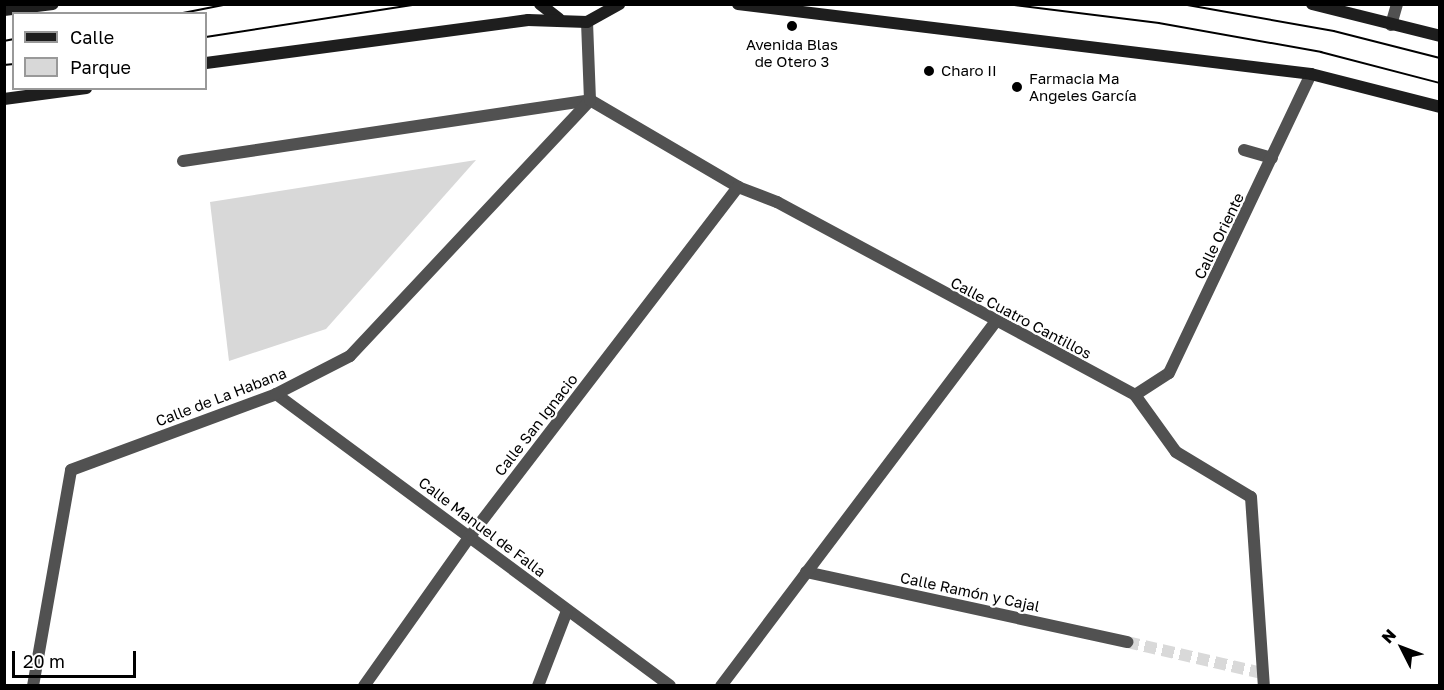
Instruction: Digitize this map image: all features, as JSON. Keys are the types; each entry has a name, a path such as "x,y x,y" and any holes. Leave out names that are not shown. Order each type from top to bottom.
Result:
{"street":[{"path":"4,10 53,4"},
{"path":"540,4 561,20"},
{"path":"207,63 561,20 587,22 619,4"},
{"path":"738,4 1311,74 1440,107"},
{"path":"1312,4 1440,36"},
{"path":"1391,25 1397,4"},
{"path":"183,161 590,100 587,22"},
{"name":"Calle Oriente","path":"1135,395 1169,373 1311,74"},
{"path":"4,99 71,90"},
{"name":"Calle Cuatro Cantillos","path":"590,100 738,187 777,202 995,322 1135,395 1176,452 1251,497 1264,686"},
{"name":"Calle de La Habana","path":"33,686 71,470 276,393 350,357 590,100"},
{"path":"1244,150 1272,158"},
{"name":"Calle San Ignacio","path":"364,686 471,535 738,187"},
{"path":"721,686 995,322"},
{"name":"Calle Manuel de Falla","path":"276,393 471,535 567,611 670,686"},
{"name":"Calle Ramón y Cajal","path":"806,572 1127,642"},
{"path":"538,686 567,611"}],"green space":[{"path":"476,160 326,329 229,361 210,202"}],"tunnel":[{"path":"1127,642 1262,673"}],"tram line":[{"path":"188,12 228,4"},
{"path":"207,37 418,4"},
{"path":"1007,4 1159,23 1321,52 1440,83"},
{"path":"1182,4 1334,31 1440,58"},
{"path":"4,41 12,39"},
{"path":"4,65 12,64"}],"place":[{"name":"Avenida Blas de Otero 3","path":"792,26"},
{"name":"Charo II","path":"929,71"},
{"name":"Farmacia Mª Angeles García","path":"1017,87"}]}
